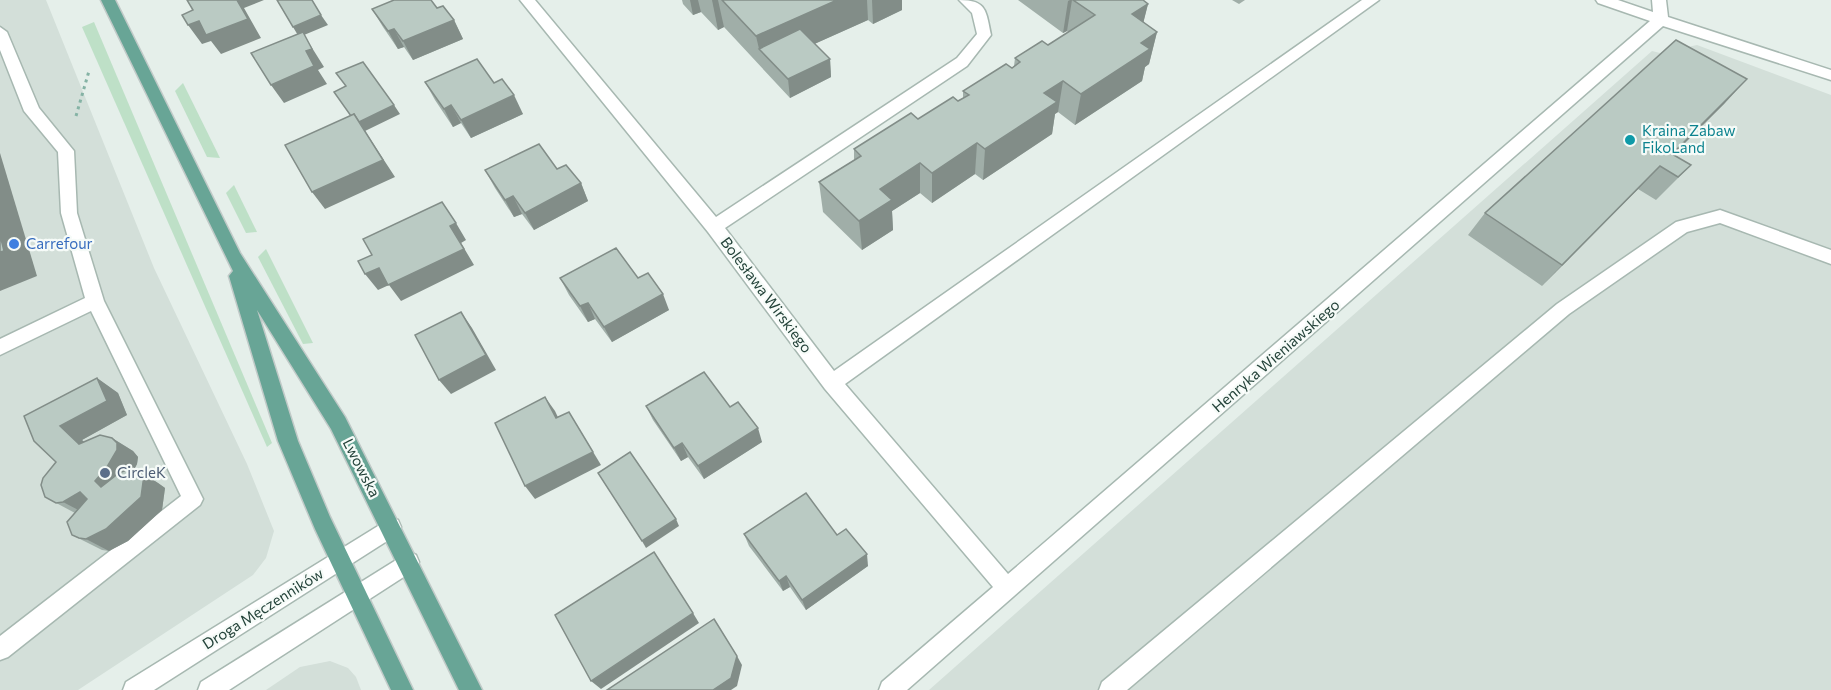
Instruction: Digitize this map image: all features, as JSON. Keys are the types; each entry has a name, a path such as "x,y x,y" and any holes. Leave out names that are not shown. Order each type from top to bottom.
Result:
{"main road":[{"name":"Lwowska","path":"108,0 232,257 338,423 471,690"},
{"name":"Lwowska","path":"232,257 288,441 356,595 402,690"}],"street":[{"name":"Bolesława Wirskiego","path":"527,0 714,228 832,383 1007,588"},
{"path":"714,228 962,62 984,35 979,11 966,0"},
{"path":"832,383 1372,0"},
{"path":"1603,0 1831,75"},
{"path":"1659,0 1661,20"},
{"name":"Henryka Wieniawskiego","path":"890,690 1661,20"},
{"path":"0,32 32,111 66,151 69,213 95,301 193,499 0,649"},
{"path":"1110,690 1563,309 1682,227 1719,216 1831,257"},
{"path":"0,347 95,301"},
{"name":"Droga Męczenników","path":"134,690 391,527"},
{"path":"209,690 409,562"}],"path":[{"path":"66,151 89,71"}],"shaded area":[{"path":"0,0 46,0 154,268 247,464 274,531 266,558 253,575 78,690 0,690"},
{"path":"1697,45 1831,95 1831,690 929,690 1652,51 1660,53"},
{"path":"330,661 348,668 356,677 361,690 266,690 300,667"}],"green space":[{"path":"94,22 272,443 267,447 82,27"},
{"path":"183,83 220,158 207,157 175,91"},
{"path":"234,185 257,232 246,233 226,193"},
{"path":"266,249 313,343 303,344 258,257"}],"building":[{"path":"187,0 237,0 248,19 206,35 199,21 188,25 182,15 193,10"},
{"path":"277,0 312,0 321,15 293,27"},
{"path":"394,0 431,0 437,8 443,6 454,20 403,41 394,29 388,31 372,9"},
{"path":"722,0 837,0 756,36"},
{"path":"1073,0 1143,0 1148,4 1132,14 1157,32 1141,43 1150,49 1081,94 1063,81 1044,93 1057,102 985,149 977,143 932,173 920,163 880,189 892,200 859,221 819,182 861,156 854,149 911,113 918,119 953,97 958,101 969,95 963,91 1006,64 1012,68 1020,62 1015,58 1042,41 1048,45 1095,15"},
{"path":"800,29 830,59 788,79 759,49"},
{"path":"303,32 312,49 306,51 314,66 271,85 251,53"},
{"name":"Kraina Zabaw FikoLand","path":"1676,40 1747,79 1672,154 1691,165 1678,177 1660,166 1562,265 1485,213"},
{"path":"477,59 494,83 502,79 514,95 461,120 451,105 444,109 425,82"},
{"path":"363,62 394,105 359,122 354,114 351,116 334,92 346,86 336,73"},
{"path":"354,114 383,160 312,192 285,145"},
{"path":"539,144 557,169 566,165 581,183 525,213 513,196 505,200 485,170"},
{"path":"442,202 456,223 450,226 464,249 388,285 379,268 365,274 358,261 372,255 363,239"},
{"path":"0,235 4,251 0,252"},
{"path":"616,248 638,278 648,273 663,294 604,327 588,303 580,306 560,278"},
{"path":"461,312 486,355 439,380 415,335"},
{"path":"704,372 730,407 738,402 758,428 698,466 682,443 674,448 646,406"},
{"path":"97,378 107,401 60,426 79,444 100,435 112,438 117,443 117,450 95,481 101,487 119,473 129,469 138,470 144,475 141,497 106,529 86,539 72,535 67,522 87,499 80,492 63,502 56,503 45,497 41,485 43,478 56,462 34,441 24,416"},
{"path":"545,397 556,418 569,412 593,452 525,486 495,423"},
{"path":"630,452 676,519 642,541 598,473"},
{"path":"806,493 837,535 846,529 867,554 802,600 786,576 779,581 744,534"},
{"path":"654,552 693,613 591,681 555,615"},
{"path":"714,619 737,656 731,678 713,690 607,690"}],"place":[{"name":"Kraina Zabaw FikoLand","path":"1630,140"},
{"name":"Carrefour","path":"14,244"},
{"name":"CircleK","path":"105,473"}]}
